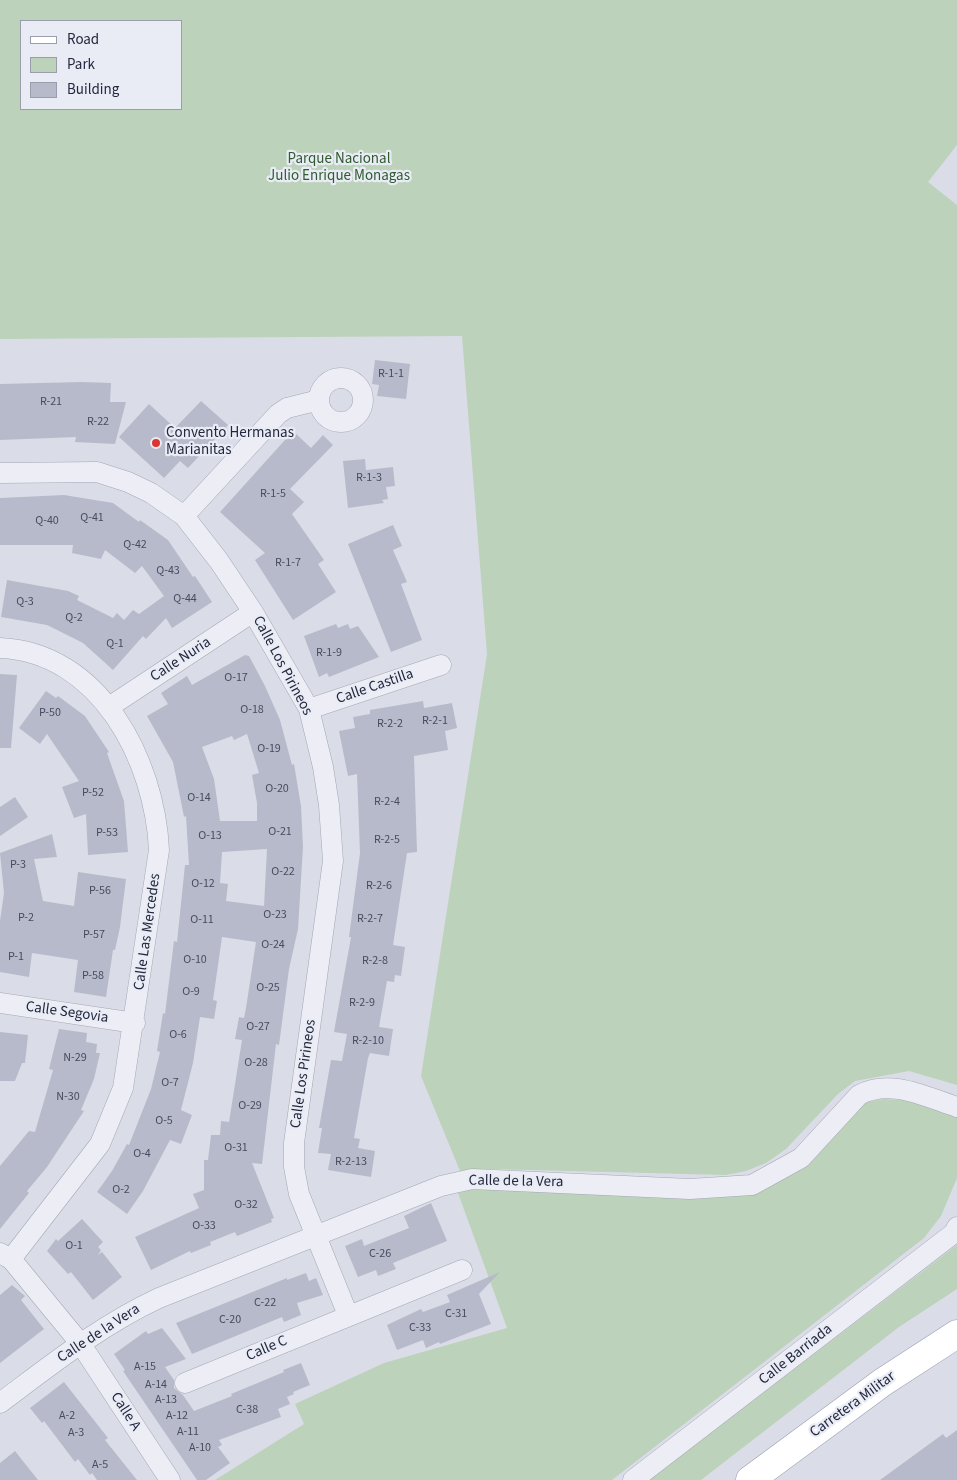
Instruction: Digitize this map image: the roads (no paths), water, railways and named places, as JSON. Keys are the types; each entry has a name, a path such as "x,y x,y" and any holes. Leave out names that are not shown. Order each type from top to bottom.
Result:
{"main road":[{"name":"Carretera Militar","path":"750,1480 883,1382 957,1334"}],"street":[{"path":"184,516 278,414 287,408 319,400"},
{"name":"Calle Los Pirineos","path":"0,473 97,472 128,482 151,493 184,516 219,561 253,612 309,710 324,767 333,861 294,1143 294,1167 298,1194 315,1235"},
{"name":"Calle Nuria","path":"109,707 253,612"},
{"name":"Calle Las Mercedes","path":"0,648 38,654 61,665 89,686 109,707 128,736 142,764 158,825 159,850 124,1088 100,1144 6,1256"},
{"name":"Calle Castilla","path":"309,710 441,665"},
{"name":"Calle Segovia","path":"0,1003 135,1023"},
{"name":"Calle de la Vera","path":"0,1403 80,1343 125,1314 159,1298 395,1202 441,1186 472,1178 690,1189 752,1185 802,1158 859,1095 866,1091 885,1087 909,1091 957,1107"},
{"name":"Calle Barriada","path":"633,1480 954,1233 957,1227"},
{"path":"315,1235 348,1315"},
{"name":"Calle A","path":"6,1256 80,1343 170,1480"},
{"name":"Calle C","path":"185,1383 462,1270"}],"place":[{"name":"Convento Hermanas Marianitas","path":"156,443"}],"park label":[{"name":"Parque Nacional Julio Enrique Monagas","path":"339,168"}]}
